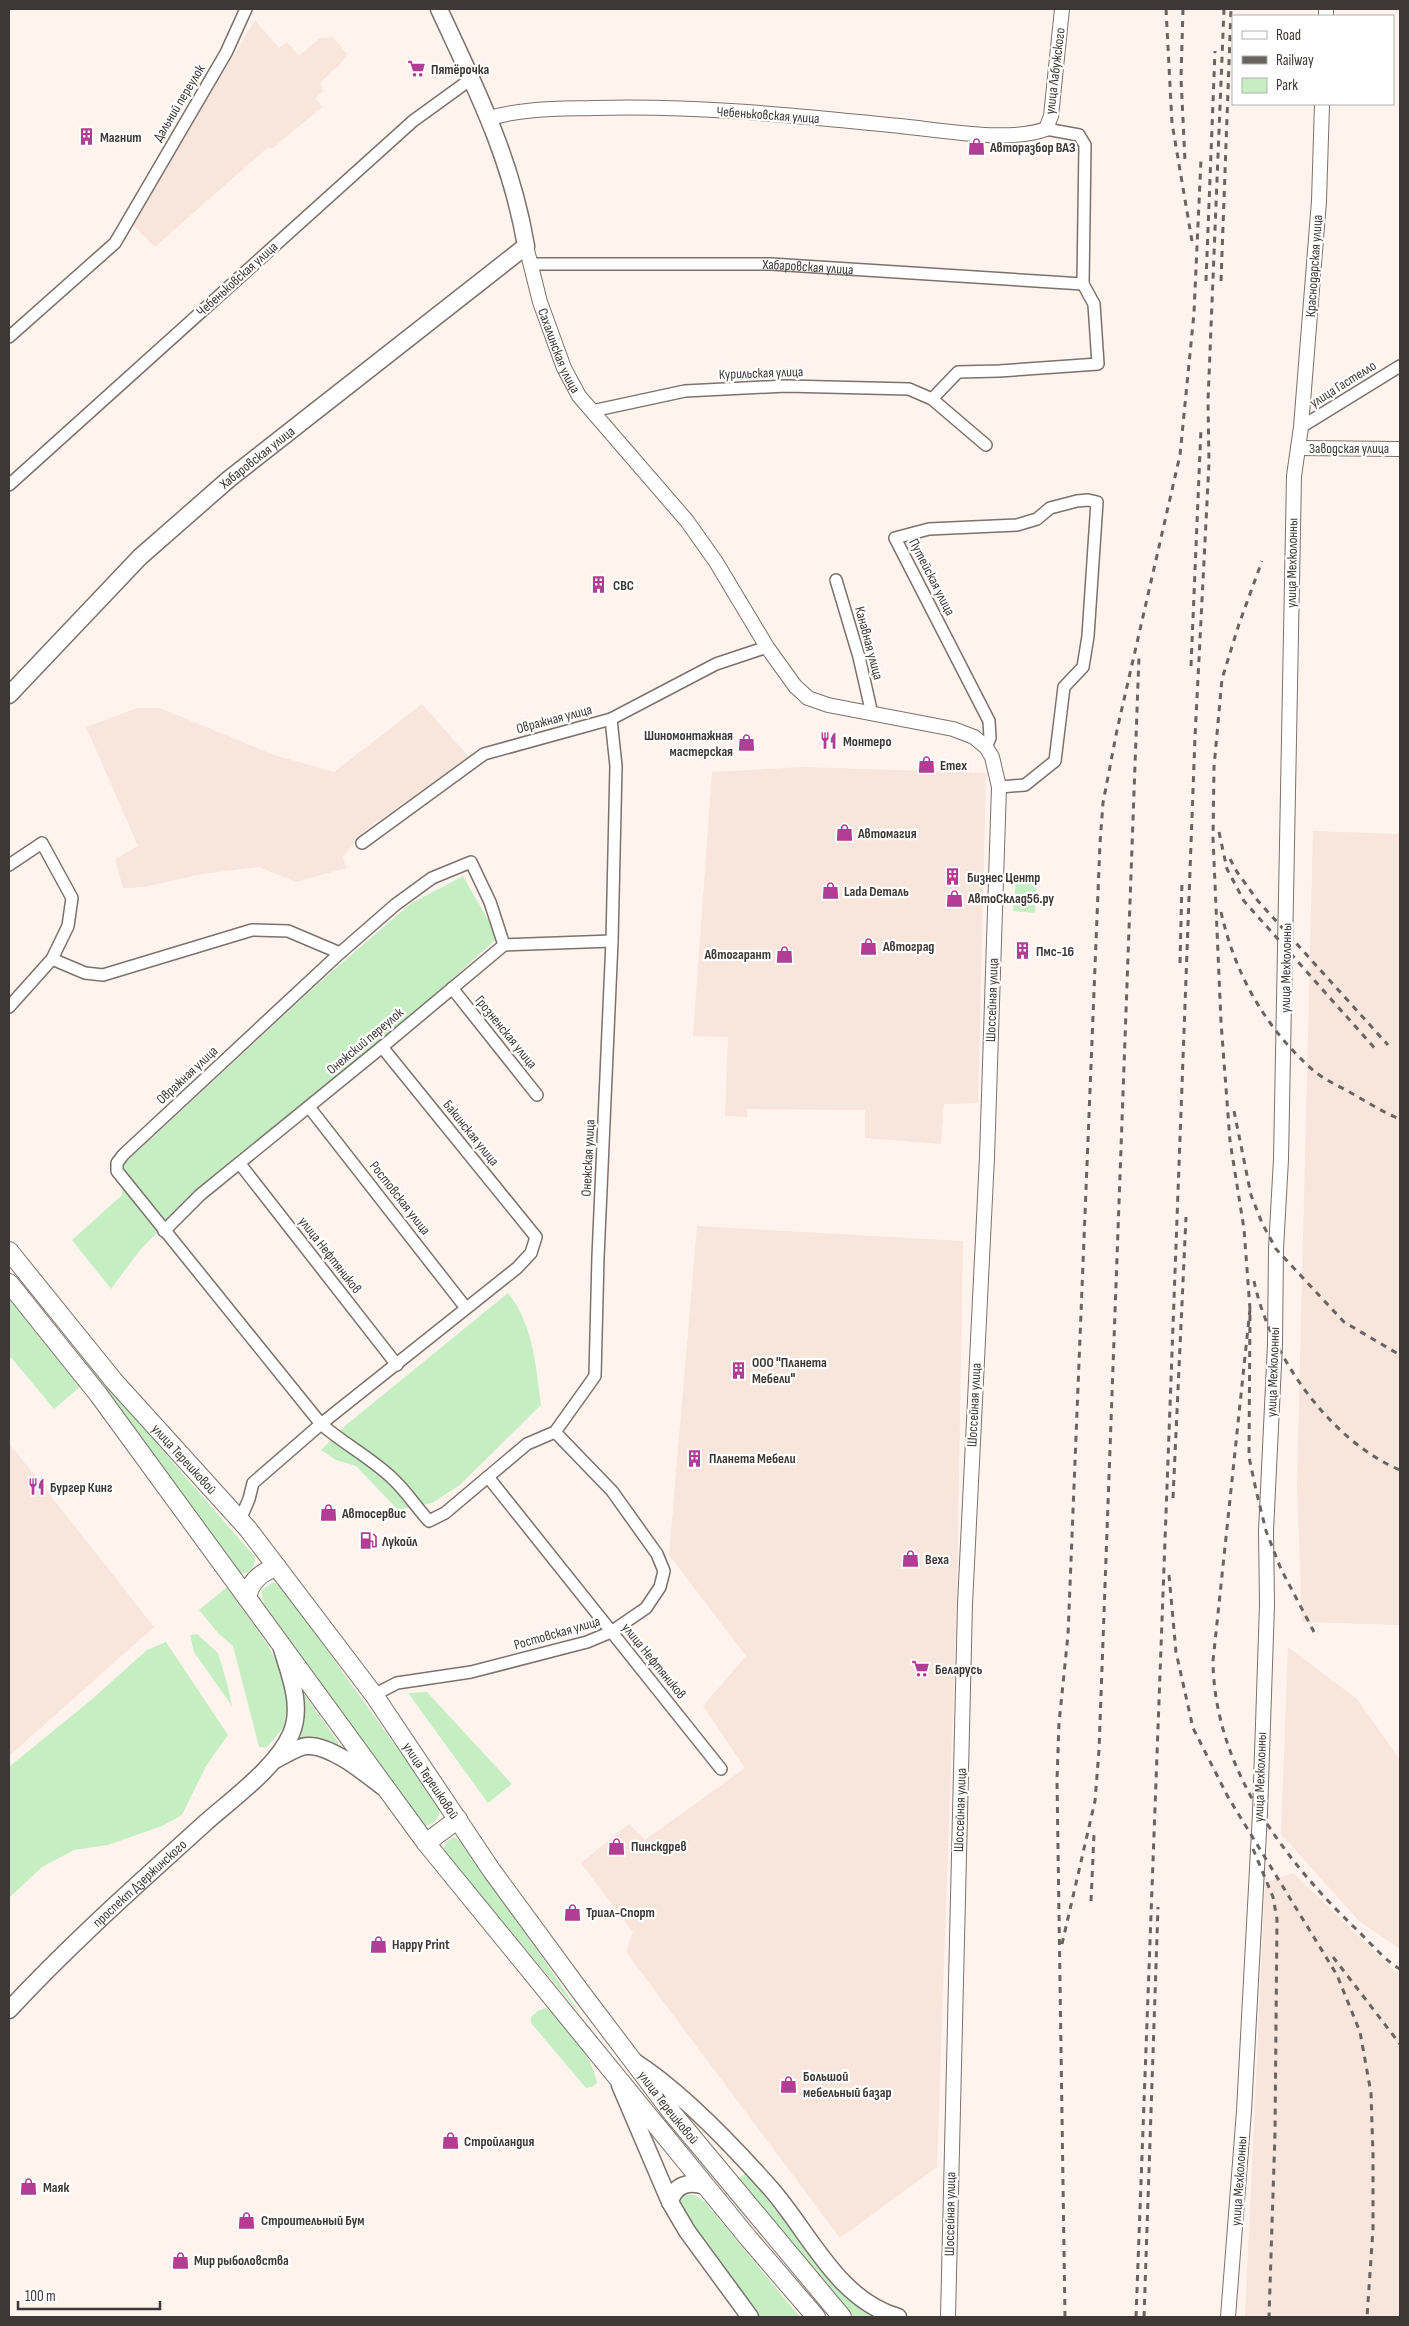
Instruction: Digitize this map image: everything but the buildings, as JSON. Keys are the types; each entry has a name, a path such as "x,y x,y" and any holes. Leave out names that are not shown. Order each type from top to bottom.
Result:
{"main road":[{"name":"Сахалинская улица","path":"438,9 490,118 520,209 526,246"},
{"name":"Хабаровская улица","path":"9,695 140,557 230,479 526,246"},
{"name":"улица Терешковой","path":"9,1251 114,1381 240,1520 277,1567 374,1695 520,1910 614,2036 724,2175 842,2317"},
{"name":"улица Терешковой","path":"9,1283 98,1394 384,1789 426,1843 705,2186 816,2317"},
{"path":"247,1598 249,1588 257,1577 277,1567"},
{"path":"275,1760 292,1734 295,1713 294,1688 282,1649"},
{"path":"275,1760 307,1746 331,1752 348,1761 384,1789"},
{"name":"проспект Дзержинского","path":"9,2010 140,1883 275,1760"},
{"path":"426,1843 458,1818"},
{"path":"596,2050 614,2036"},
{"path":"633,2061 660,2078 747,2163 773,2192 844,2283 870,2305 898,2317"},
{"path":"616,2076 670,2202 687,2231 750,2317"},
{"path":"724,2175 728,2165 732,2162 738,2160 747,2163"},
{"path":"670,2202 672,2195 681,2186 696,2183 705,2186"}],"street":[{"name":"Дальний переулок","path":"9,337 115,243 226,53 246,9"},
{"name":"улица Лабужского","path":"1062,9 1051,116 1046,129 1079,135 1085,144 1083,284"},
{"name":"Чебеньковская улица","path":"9,485 413,121 471,79"},
{"name":"Краснодарская улица","path":"1301,427 1318,201 1322,105"},
{"name":"Чебеньковская улица","path":"490,118 508,112 537,109 647,107 774,114 996,134 1035,133 1046,129"},
{"name":"Сахалинская улица","path":"526,246 540,302 564,368 578,396 687,522 716,562 767,648"},
{"name":"Хабаровская улица","path":"530,264 771,264 1083,284"},
{"path":"932,399 958,372 1098,364 1094,304 1083,284"},
{"name":"улица Гастелло","path":"1301,427 1400,366"},
{"name":"Курильская улица","path":"592,411 685,391 786,386 909,389 932,399 986,445"},
{"name":"улица Мехколонны","path":"1228,2317 1244,2111 1261,1784 1267,1605 1266,1531 1282,1139 1293,494 1301,427"},
{"name":"Заводская улица","path":"1298,448 1400,449"},
{"name":"Путейская улица","path":"986,748 990,738 989,721 895,538 929,529 1017,525 1036,519 1050,508 1078,501 1088,500 1097,502 1088,636 1083,667 1064,687 1055,762 1025,785 999,787"},
{"name":"Канавная улица","path":"836,580 859,657 872,714"},
{"path":"767,648 790,680 808,698 828,705 965,732 986,748"},
{"name":"Овражная улица","path":"362,842 484,754 611,719 716,664 767,648"},
{"name":"Онежская улица","path":"555,1432 595,1376 598,1257 612,941 616,766 611,719"},
{"name":"Шоссейная улица","path":"948,2317 966,1604 986,1157 999,787 992,757 986,748"},
{"path":"9,865 42,843 72,898 68,926 52,959 9,1007"},
{"name":"Овражная улица","path":"488,1477 445,1513 429,1521 395,1480 321,1424 117,1172 117,1163 123,1155 340,953 395,905 432,878 471,862 490,902 504,945"},
{"path":"52,959 85,973 103,975 252,930 288,931 340,953"},
{"path":"504,945 612,941"},
{"name":"Онежский переулок","path":"164,1231 200,1195 382,1048 504,945"},
{"name":"Грозненская улица","path":"452,988 537,1095"},
{"name":"Бакинская улица","path":"382,1048 536,1237 531,1253 517,1268 466,1308"},
{"name":"Ростовская улица","path":"310,1107 466,1308"},
{"name":"улица Нефтяников","path":"240,1164 397,1365"},
{"path":"240,1520 254,1483 321,1424 466,1308"},
{"path":"488,1477 527,1444 555,1432"},
{"name":"Ростовская улица","path":"374,1695 397,1683 471,1672 587,1642 612,1632 646,1608 660,1586 664,1571 657,1554 612,1491 555,1432"},
{"name":"улица Нефтяников","path":"488,1477 721,1769"}],"shaded area":[{"path":"255,20 279,48 287,42 299,56 320,38 333,37 347,54 342,62 320,83 323,91 316,98 322,107 272,149 268,147 155,247 132,224"},
{"path":"422,704 469,757 365,830 343,857 346,868 296,882 259,867 202,874 144,887 123,888 115,859 138,846 86,727 137,708 160,708 274,755 334,772"},
{"path":"803,767 986,773 978,1103 944,1104 941,1144 865,1138 865,1110 747,1109 747,1117 725,1116 728,1037 693,1036 712,772"},
{"path":"1313,831 1400,834 1400,1625 1302,1622 1297,1484"},
{"path":"697,1226 963,1241 957,1588 937,2167 840,2238 626,1952 633,1932 581,1863 629,1824 645,1840 745,1768 703,1706 746,1656 669,1555"},
{"path":"9,1443 154,1627 9,1756"},
{"path":"1288,1647 1357,1699 1400,1760 1400,1949 1359,1921 1281,1834"},
{"path":"1293,1873 1400,1976 1400,2317 1245,2317 1265,1883"}],"green space":[{"path":"463,876 498,937 443,988 186,1204 140,1250 111,1289 72,1240 122,1195 124,1164 321,981 410,904"},
{"path":"1016,882 1037,883 1035,913 1013,911"},
{"path":"508,1293 523,1318 528,1332 535,1361 541,1405 460,1485 432,1503 398,1510 356,1466 336,1460 321,1450 346,1425"},
{"path":"9,1298 80,1387 54,1409 9,1355"},
{"path":"67,1340 255,1557 254,1566 251,1570 243,1574 235,1570"},
{"path":"273,1582 284,1590 435,1801 440,1810 437,1819 433,1823 424,1826 415,1816 264,1604 261,1591"},
{"path":"227,1587 268,1645 281,1670 288,1698 284,1727 266,1748 259,1747 233,1646 218,1633 199,1610"},
{"path":"197,1634 218,1653 232,1706 194,1652 190,1635"},
{"path":"166,1642 228,1735 206,1766 182,1815 162,1826 108,1845 74,1850 42,1867 9,1898 9,1767 91,1700 147,1650"},
{"path":"302,1691 343,1749 294,1742 303,1712"},
{"path":"427,1692 512,1784 488,1803 408,1693"},
{"path":"454,1837 464,1843 582,2016 443,1851 446,1842"},
{"path":"545,2008 562,2019 578,2040 595,2074 597,2083 592,2087 586,2088 531,2023 531,2017"},
{"path":"744,2174 751,2179 831,2280 853,2303 876,2317 853,2317 818,2281 736,2181"},
{"path":"685,2194 695,2195 704,2201 800,2317 759,2317 683,2214 680,2202"}],"railway":[{"path":"1166,9 1172,123 1192,241"},
{"path":"1183,9 1181,78 1185,161"},
{"path":"1136,2317 1195,737 1209,463 1208,401 1224,9"},
{"path":"1221,281 1231,9"},
{"path":"1206,281 1215,51"},
{"path":"1065,2317 1057,1780 1059,1723 1068,1635 1100,843 1103,803 1117,730 1180,455 1194,313 1201,159"},
{"path":"1191,666 1201,428"},
{"path":"1250,1309 1244,1229 1230,1141 1221,1022 1213,838 1214,767 1222,679 1239,624 1262,561"},
{"path":"1062,1944 1095,1801 1099,1750 1139,656"},
{"path":"1219,832 1227,869 1244,901 1378,1052"},
{"path":"1230,859 1258,901 1388,1045"},
{"path":"1180,963 1182,881"},
{"path":"1221,912 1235,957 1254,999 1281,1037 1318,1074 1382,1111 1400,1119"},
{"path":"1234,1111 1251,1195 1262,1223 1276,1249 1344,1322 1400,1355"},
{"path":"1173,1498 1186,1217"},
{"path":"1254,1281 1273,1337 1288,1365 1306,1392 1327,1417 1350,1438 1374,1457 1400,1470"},
{"path":"1314,1632 1281,1569 1266,1531 1249,1457 1250,1309 1213,1661 1216,1700 1225,1737 1239,1773 1257,1808 1279,1841 1328,1901 1382,1955 1400,1969"},
{"path":"1169,1575 1176,1652 1193,1728 1228,1797 1337,1975 1360,2032 1371,2093 1373,2155 1373,2229 1367,2317"},
{"path":"1091,1901 1094,1834"},
{"path":"1253,1849 1273,1897 1277,1919 1275,2133 1269,2317"},
{"path":"1144,2317 1158,1907"},
{"path":"1333,1957 1400,2044"}],"place":[{"name":"Пятёрочка","path":"417,69"},
{"name":"Магнит","path":"86,137"},
{"name":"Авторазбор ВАЗ","path":"976,147"},
{"name":"СВС","path":"599,585"},
{"name":"Монтеро","path":"829,741"},
{"name":"Шиномонтажная мастерская","path":"747,743"},
{"name":"Emex","path":"926,765"},
{"name":"Автомагия","path":"844,833"},
{"name":"Бизнес Центр","path":"953,877"},
{"name":"Lada Dеталь","path":"830,891"},
{"name":"АвтоСклад56.ру","path":"954,898"},
{"name":"Автоград","path":"869,946"},
{"name":"Пмс-16","path":"1022,951"},
{"name":"Автогарант","path":"785,954"},
{"name":"ООО \"Планета Мебели\"","path":"738,1370"},
{"name":"Планета Мебели","path":"695,1458"},
{"name":"Бургер Кинг","path":"36,1487"},
{"name":"Автосервис","path":"328,1513"},
{"name":"Лукойл","path":"368,1541"},
{"name":"Веха","path":"911,1559"},
{"name":"Беларусь","path":"921,1669"},
{"name":"Пинскдрев","path":"617,1846"},
{"name":"Триал-Спорт","path":"572,1912"},
{"name":"Happy Print","path":"378,1944"},
{"name":"Большой мебельный базар","path":"789,2084"},
{"name":"Стройландия","path":"450,2141"},
{"name":"Маяк","path":"29,2187"},
{"name":"Строительный Бум","path":"247,2220"},
{"name":"Мир рыболовства","path":"180,2260"}]}
